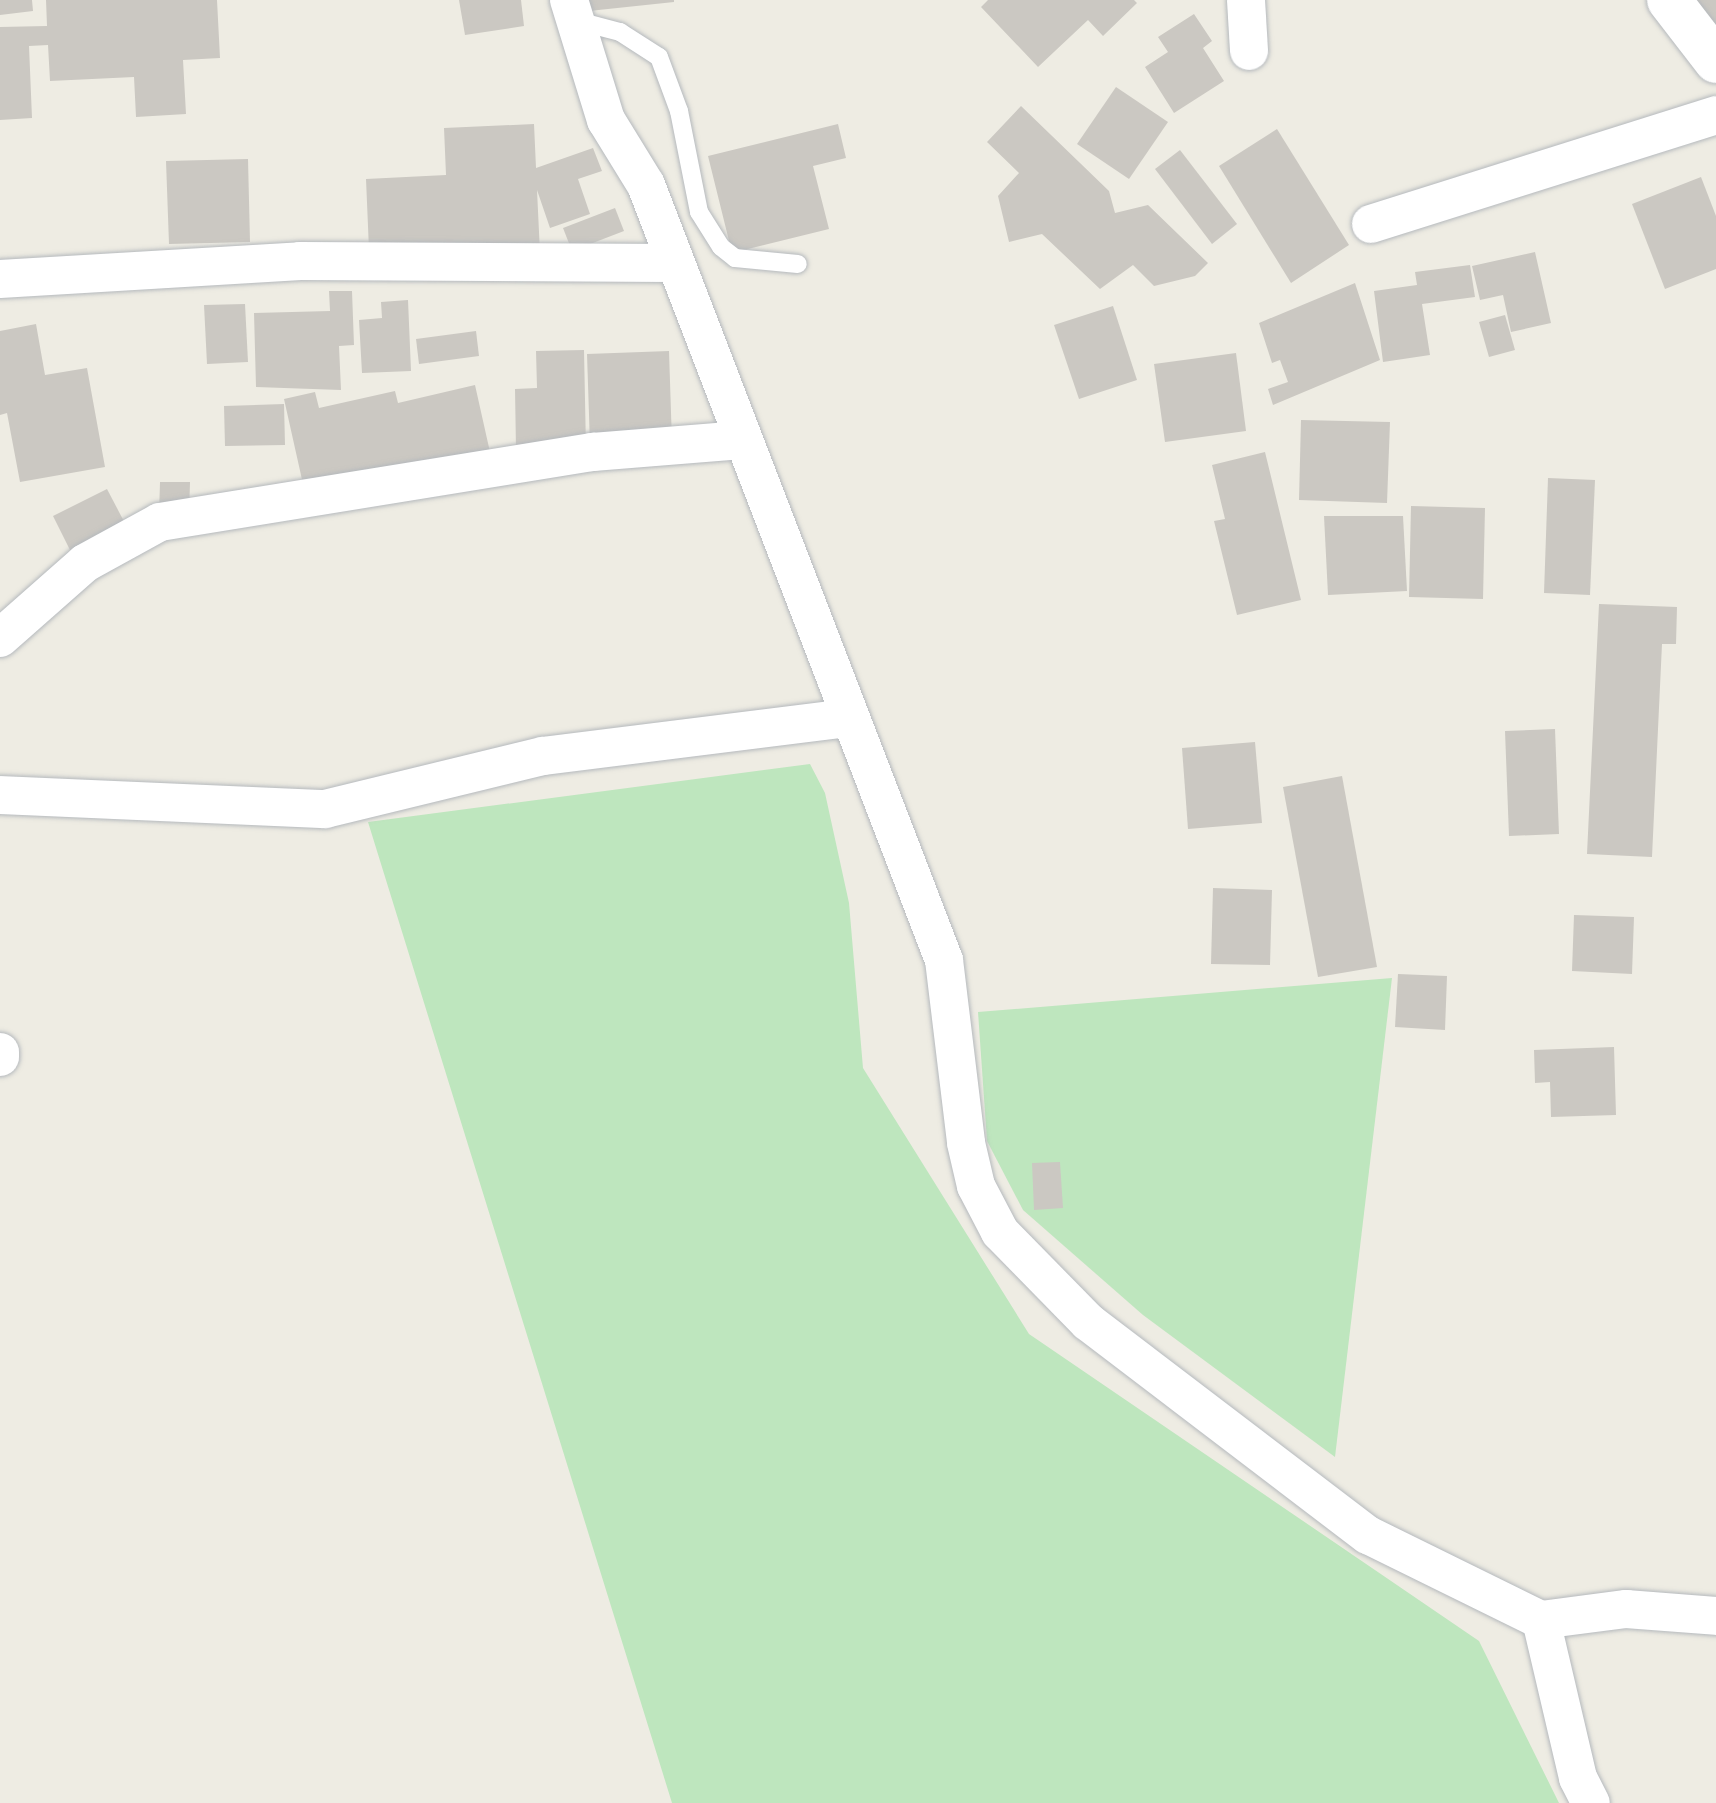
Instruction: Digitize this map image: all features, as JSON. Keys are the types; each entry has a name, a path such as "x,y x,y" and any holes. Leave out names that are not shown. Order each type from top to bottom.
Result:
{"main road":[{"path":"1669,0 1716,61"}],"street":[{"path":"1246,0 1249,51"},
{"path":"570,10 606,120 646,185 672,263 944,960 976,1186 1000,1232 1088,1322 1368,1535 1541,1620 1626,1609 1716,1616"},
{"path":"1371,224 1716,115"},
{"path":"0,279 300,261 672,263"},
{"path":"0,638 85,563 160,522 593,452 742,440"},
{"path":"0,795 325,809 543,756 848,718"},
{"path":"1541,1620 1578,1778 1591,1803"}],"lane":[{"path":"570,10 620,32 659,57 679,111 699,212 721,247 735,258 798,264"}],"green space":[{"path":"810,764 825,793 849,903 863,1068 1029,1334 1479,1641 1559,1803 672,1803 368,822"},
{"path":"1392,978 1335,1457 1143,1315 1023,1210 987,1141 978,1012"}],"building":[{"path":"0,0 32,0 33,11 0,15"},
{"path":"46,0 217,0 220,58 183,60 186,114 136,117 134,77 50,81 48,45 29,46 32,118 0,120 0,27 47,26"},
{"path":"459,0 521,0 524,26 465,35"},
{"path":"588,0 674,0 674,2 589,11"},
{"path":"988,0 1134,0 1137,3 1103,36 1088,20 1038,67 981,7"},
{"path":"1692,0 1716,0 1716,34"},
{"path":"1194,14 1212,41 1203,48 1224,81 1174,113 1145,67 1168,52 1158,37"},
{"path":"1116,87 1168,122 1129,179 1077,144"},
{"path":"1021,106 1109,191 1115,213 1148,205 1208,263 1195,276 1154,286 1133,265 1100,289 1042,234 1009,242 998,196 1019,173 987,142"},
{"path":"534,124 536,168 593,148 602,171 578,179 590,214 550,228 537,190 540,253 369,250 366,179 446,175 444,128"},
{"path":"838,124 846,158 813,166 829,229 732,253 708,156"},
{"path":"1277,129 1349,245 1291,283 1219,166"},
{"path":"1180,150 1237,224 1212,244 1155,169"},
{"path":"248,159 250,242 169,244 166,161"},
{"path":"1701,177 1716,216 1716,269 1665,289 1632,204"},
{"path":"615,208 624,231 572,251 563,228"},
{"path":"1535,252 1551,323 1511,332 1503,295 1480,300 1472,266"},
{"path":"1470,265 1475,297 1422,304 1430,355 1383,362 1374,291 1417,285 1415,272"},
{"path":"1355,283 1380,360 1273,405 1268,389 1288,382 1280,360 1272,363 1259,323"},
{"path":"329,291 352,291 354,345 339,346 341,390 256,387 254,313 330,311"},
{"path":"408,300 411,371 362,373 359,320 382,318 381,302"},
{"path":"245,304 248,362 207,364 204,305"},
{"path":"1113,306 1137,380 1079,399 1054,325"},
{"path":"1505,315 1515,350 1489,357 1479,322"},
{"path":"36,324 45,375 87,368 105,467 20,482 7,413 0,415 0,331"},
{"path":"476,331 479,356 419,364 416,339"},
{"path":"584,350 586,449 516,450 515,389 537,388 536,351"},
{"path":"669,351 672,443 590,445 587,354"},
{"path":"1236,353 1246,431 1165,442 1154,364"},
{"path":"475,385 494,470 305,493 284,399 315,392 319,408 395,391 398,403"},
{"path":"284,404 285,445 225,446 224,406"},
{"path":"1301,420 1390,422 1387,503 1299,500"},
{"path":"1265,452 1301,600 1237,615 1214,521 1225,519 1212,465"},
{"path":"1548,478 1595,480 1590,595 1544,593"},
{"path":"160,482 190,482 189,515 159,514"},
{"path":"107,489 129,531 74,558 53,516"},
{"path":"1411,506 1485,508 1483,599 1409,597"},
{"path":"1324,516 1403,516 1407,591 1328,595"},
{"path":"1599,604 1677,607 1676,644 1662,644 1652,857 1587,854"},
{"path":"1555,729 1559,834 1509,836 1505,731"},
{"path":"1255,742 1262,823 1188,829 1182,748"},
{"path":"1342,776 1377,967 1318,977 1283,787"},
{"path":"1213,888 1272,890 1270,965 1211,964"},
{"path":"1574,915 1634,917 1632,974 1572,971"},
{"path":"1398,974 1447,976 1445,1030 1395,1027"},
{"path":"1614,1047 1616,1115 1551,1117 1550,1082 1535,1083 1534,1050"},
{"path":"1060,1162 1063,1208 1034,1210 1032,1163"}]}
